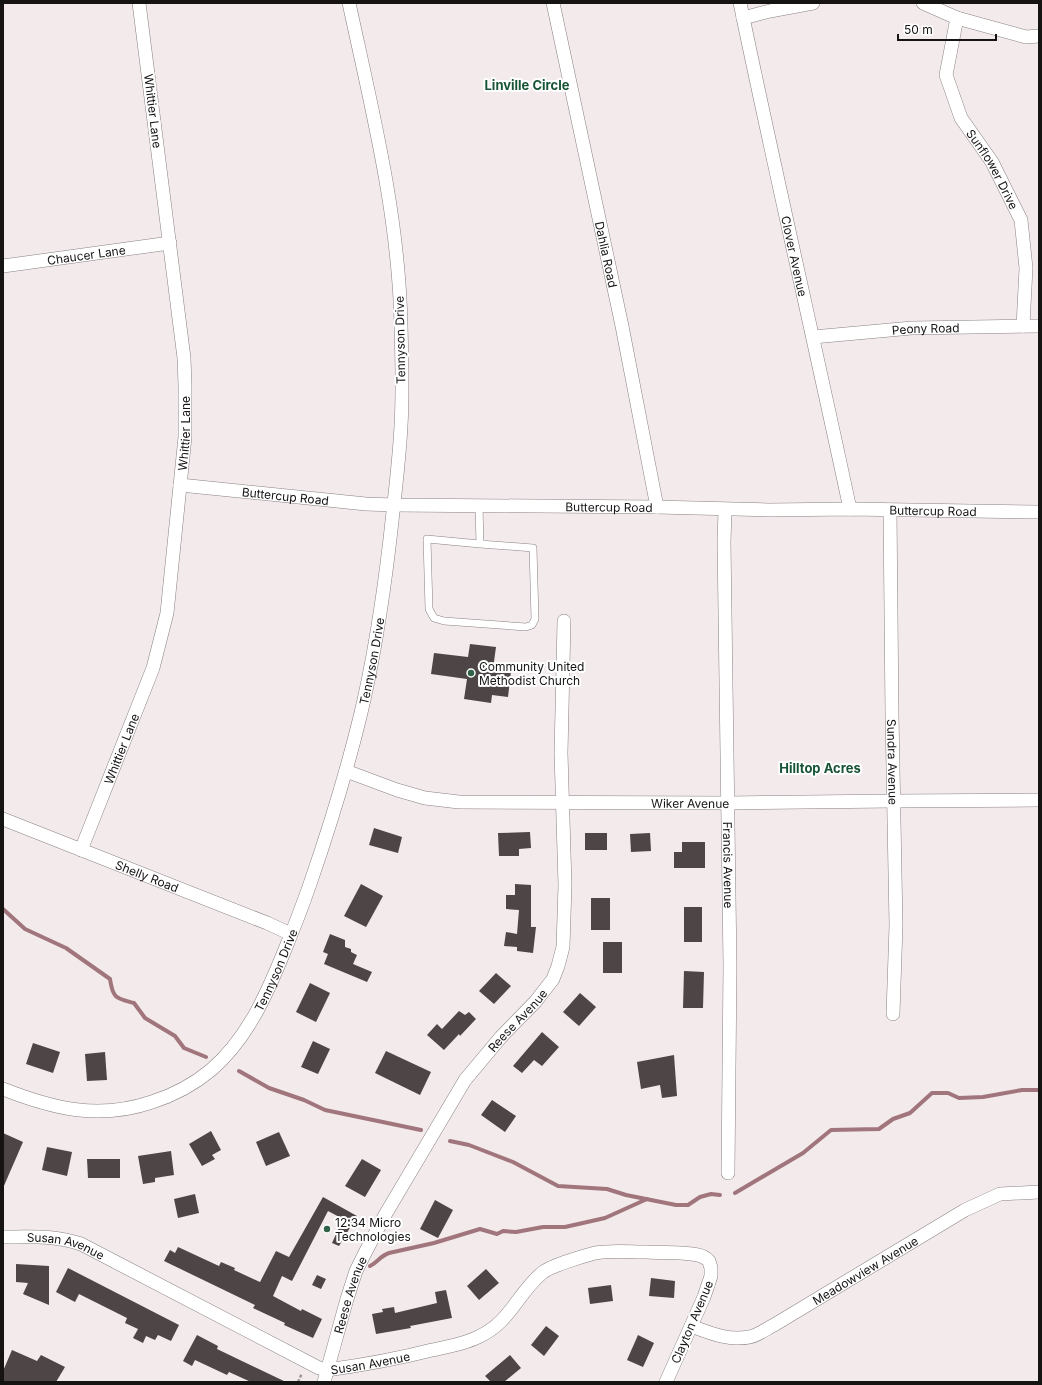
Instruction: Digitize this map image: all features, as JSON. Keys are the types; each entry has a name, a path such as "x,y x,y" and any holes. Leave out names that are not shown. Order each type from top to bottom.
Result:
{"street":[{"name":"Whittier Lane","path":"81,850 153,668 163,635 170,594 185,437 184,358 138,3"},
{"name":"Tennyson Drive","path":"3,1089 29,1100 59,1108 97,1112 127,1109 174,1095 208,1072 233,1047 245,1031 272,982 300,914 331,821 361,715 382,610 394,505 401,425 400,298 394,234 386,177 349,3"},
{"name":"Dahlia Road","path":"553,3 622,326 658,507"},
{"name":"Clover Avenue","path":"740,3 850,509"},
{"path":"743,18 813,3"},
{"path":"923,3 957,18 1026,37 1039,36"},
{"name":"Sunflower Drive","path":"957,18 946,75 961,118 992,162 1021,220 1026,268 1023,326"},
{"name":"Chaucer Lane","path":"3,266 170,242"},
{"name":"Peony Road","path":"813,336 912,328 1039,326"},
{"name":"Buttercup Road","path":"180,485 366,504 394,505 658,507 725,510 850,509 1039,512"},
{"name":"Francis Avenue","path":"725,510 724,542 730,1009 728,1173"},
{"name":"Sundra Avenue","path":"890,510 893,801 896,924 893,1014"},
{"name":"Reese Avenue","path":"326,1376 356,1271 385,1215 465,1080 500,1037 536,1001 556,972 563,948 565,886 561,716 564,621"},
{"name":"Wiker Avenue","path":"346,771 397,790 435,800 459,802 728,803 1039,800"},
{"name":"Shelly Road","path":"3,819 267,923 291,934"},
{"name":"Meadowview Avenue","path":"691,1326 719,1336 732,1338 750,1337 774,1325 965,1210 1000,1194 1039,1192"},
{"name":"Susan Avenue","path":"3,1237 49,1236 66,1239 81,1244 314,1365 326,1376 461,1344 478,1337 491,1330 504,1320 528,1286 543,1272 580,1257 596,1253 616,1251 682,1253 700,1256 709,1261"},
{"name":"Clayton Avenue","path":"666,1382 704,1297 711,1276 709,1261"}],"lane":[{"path":"479,506 480,544"},
{"path":"427,539 480,544 533,548 535,619 532,625 526,627 444,621 434,618 429,609 427,539"}],"path":[{"path":"298,1382 304,1369"}],"building":[{"name":"Community United Methodist Church","path":"470,644 496,647 493,669 511,671 508,697 492,695 491,703 464,699 467,679 431,674 434,653 468,657"},
{"path":"374,828 402,837 398,853 369,845"},
{"path":"530,832 531,848 519,849 519,856 499,856 498,833"},
{"path":"585,833 607,833 607,850 585,850"},
{"path":"650,833 651,851 631,852 630,834"},
{"path":"682,842 705,842 705,868 674,868 674,852 682,852"},
{"path":"361,884 383,896 366,927 344,916"},
{"path":"515,884 531,885 531,927 536,927 533,953 517,951 517,947 504,946 506,932 517,934 519,910 506,909 506,895 515,895"},
{"path":"591,898 610,898 610,930 591,930"},
{"path":"684,907 702,907 702,942 684,942"},
{"path":"330,934 345,940 345,947 351,949 351,952 357,955 353,964 372,972 367,982 324,964 328,954 323,952"},
{"path":"603,942 622,942 622,973 603,973"},
{"path":"684,971 704,972 703,1008 683,1008"},
{"path":"496,973 511,986 494,1004 479,991"},
{"path":"310,983 330,993 316,1022 296,1012"},
{"path":"580,993 596,1007 579,1026 563,1012"},
{"path":"459,1011 465,1015 469,1012 476,1019 444,1050 427,1035 437,1024 442,1029"},
{"path":"542,1032 559,1047 542,1066 534,1060 522,1073 513,1066"},
{"path":"313,1041 330,1049 318,1074 301,1067"},
{"path":"33,1043 60,1052 53,1073 26,1064"},
{"path":"386,1051 431,1072 420,1095 375,1073"},
{"path":"105,1052 107,1080 87,1081 85,1054"},
{"path":"674,1055 677,1096 662,1098 660,1085 641,1089 637,1062"},
{"path":"492,1100 516,1116 505,1132 481,1115"},
{"path":"211,1131 221,1150 212,1155 215,1159 202,1166 189,1144"},
{"path":"279,1132 290,1156 266,1166 256,1142"},
{"path":"3,1133 23,1142 3,1188"},
{"path":"47,1147 72,1152 67,1176 42,1170"},
{"path":"171,1151 174,1175 155,1178 155,1182 143,1184 138,1156"},
{"path":"87,1159 120,1159 120,1178 88,1178"},
{"path":"362,1159 381,1170 365,1197 345,1186"},
{"path":"195,1194 199,1213 178,1218 174,1199"},
{"path":"323,1197 357,1216 339,1246 332,1243 343,1219 328,1211 292,1281 282,1276 273,1296 301,1311 302,1309 322,1319 313,1338 284,1325 285,1323 253,1308 255,1305 164,1261 170,1250 175,1253 178,1247 219,1266 221,1262 260,1282 276,1251 289,1257"},
{"path":"435,1200 453,1210 438,1238 420,1229"},
{"path":"16,1264 49,1266 49,1305 23,1294 28,1283 16,1282"},
{"path":"68,1268 179,1325 171,1341 158,1335 155,1340 146,1336 143,1343 133,1338 138,1329 125,1323 127,1318 79,1294 75,1302 56,1292"},
{"path":"486,1269 499,1283 479,1300 467,1286"},
{"path":"317,1275 326,1279 321,1289 312,1285"},
{"path":"651,1278 675,1281 674,1298 649,1296"},
{"path":"611,1285 613,1301 590,1304 588,1288"},
{"path":"446,1290 452,1318 410,1326 411,1328 376,1334 372,1314 383,1312 382,1309 394,1307 395,1313 437,1303 435,1292"},
{"path":"546,1326 559,1336 544,1356 531,1345"},
{"path":"197,1335 218,1346 217,1349 286,1382 251,1382 229,1372 227,1375 195,1360 192,1366 183,1361"},
{"path":"638,1335 654,1343 643,1367 627,1360"},
{"path":"12,1350 37,1361 41,1355 65,1367 56,1382 3,1382 3,1371"},
{"path":"510,1355 521,1368 504,1382 491,1382 485,1376"}],"waterway":[{"path":"3,909 25,929 66,948 110,979 112,990 116,997 134,1003 145,1018 175,1036 184,1048 206,1057"},
{"path":"239,1071 269,1088 304,1100 325,1110 421,1130"},
{"path":"735,1193 803,1153 831,1130 879,1129 893,1119 910,1113 932,1093 948,1093 959,1098 983,1097 1022,1090 1039,1090"},
{"path":"450,1141 469,1145 513,1162 558,1186 607,1189 626,1195 676,1205 688,1205 700,1197 711,1194 720,1195"},
{"path":"370,1266 389,1253 434,1243 480,1229 497,1234 503,1231 516,1232 543,1227 565,1227 605,1218 647,1199"}],"place":[{"name":"Community United Methodist Church","path":"471,673"},
{"name":"12:34 Micro Technologies","path":"327,1229"}],"district":[{"name":"Linville Circle","path":"527,85"},
{"name":"Hilltop Acres","path":"820,768"}]}
